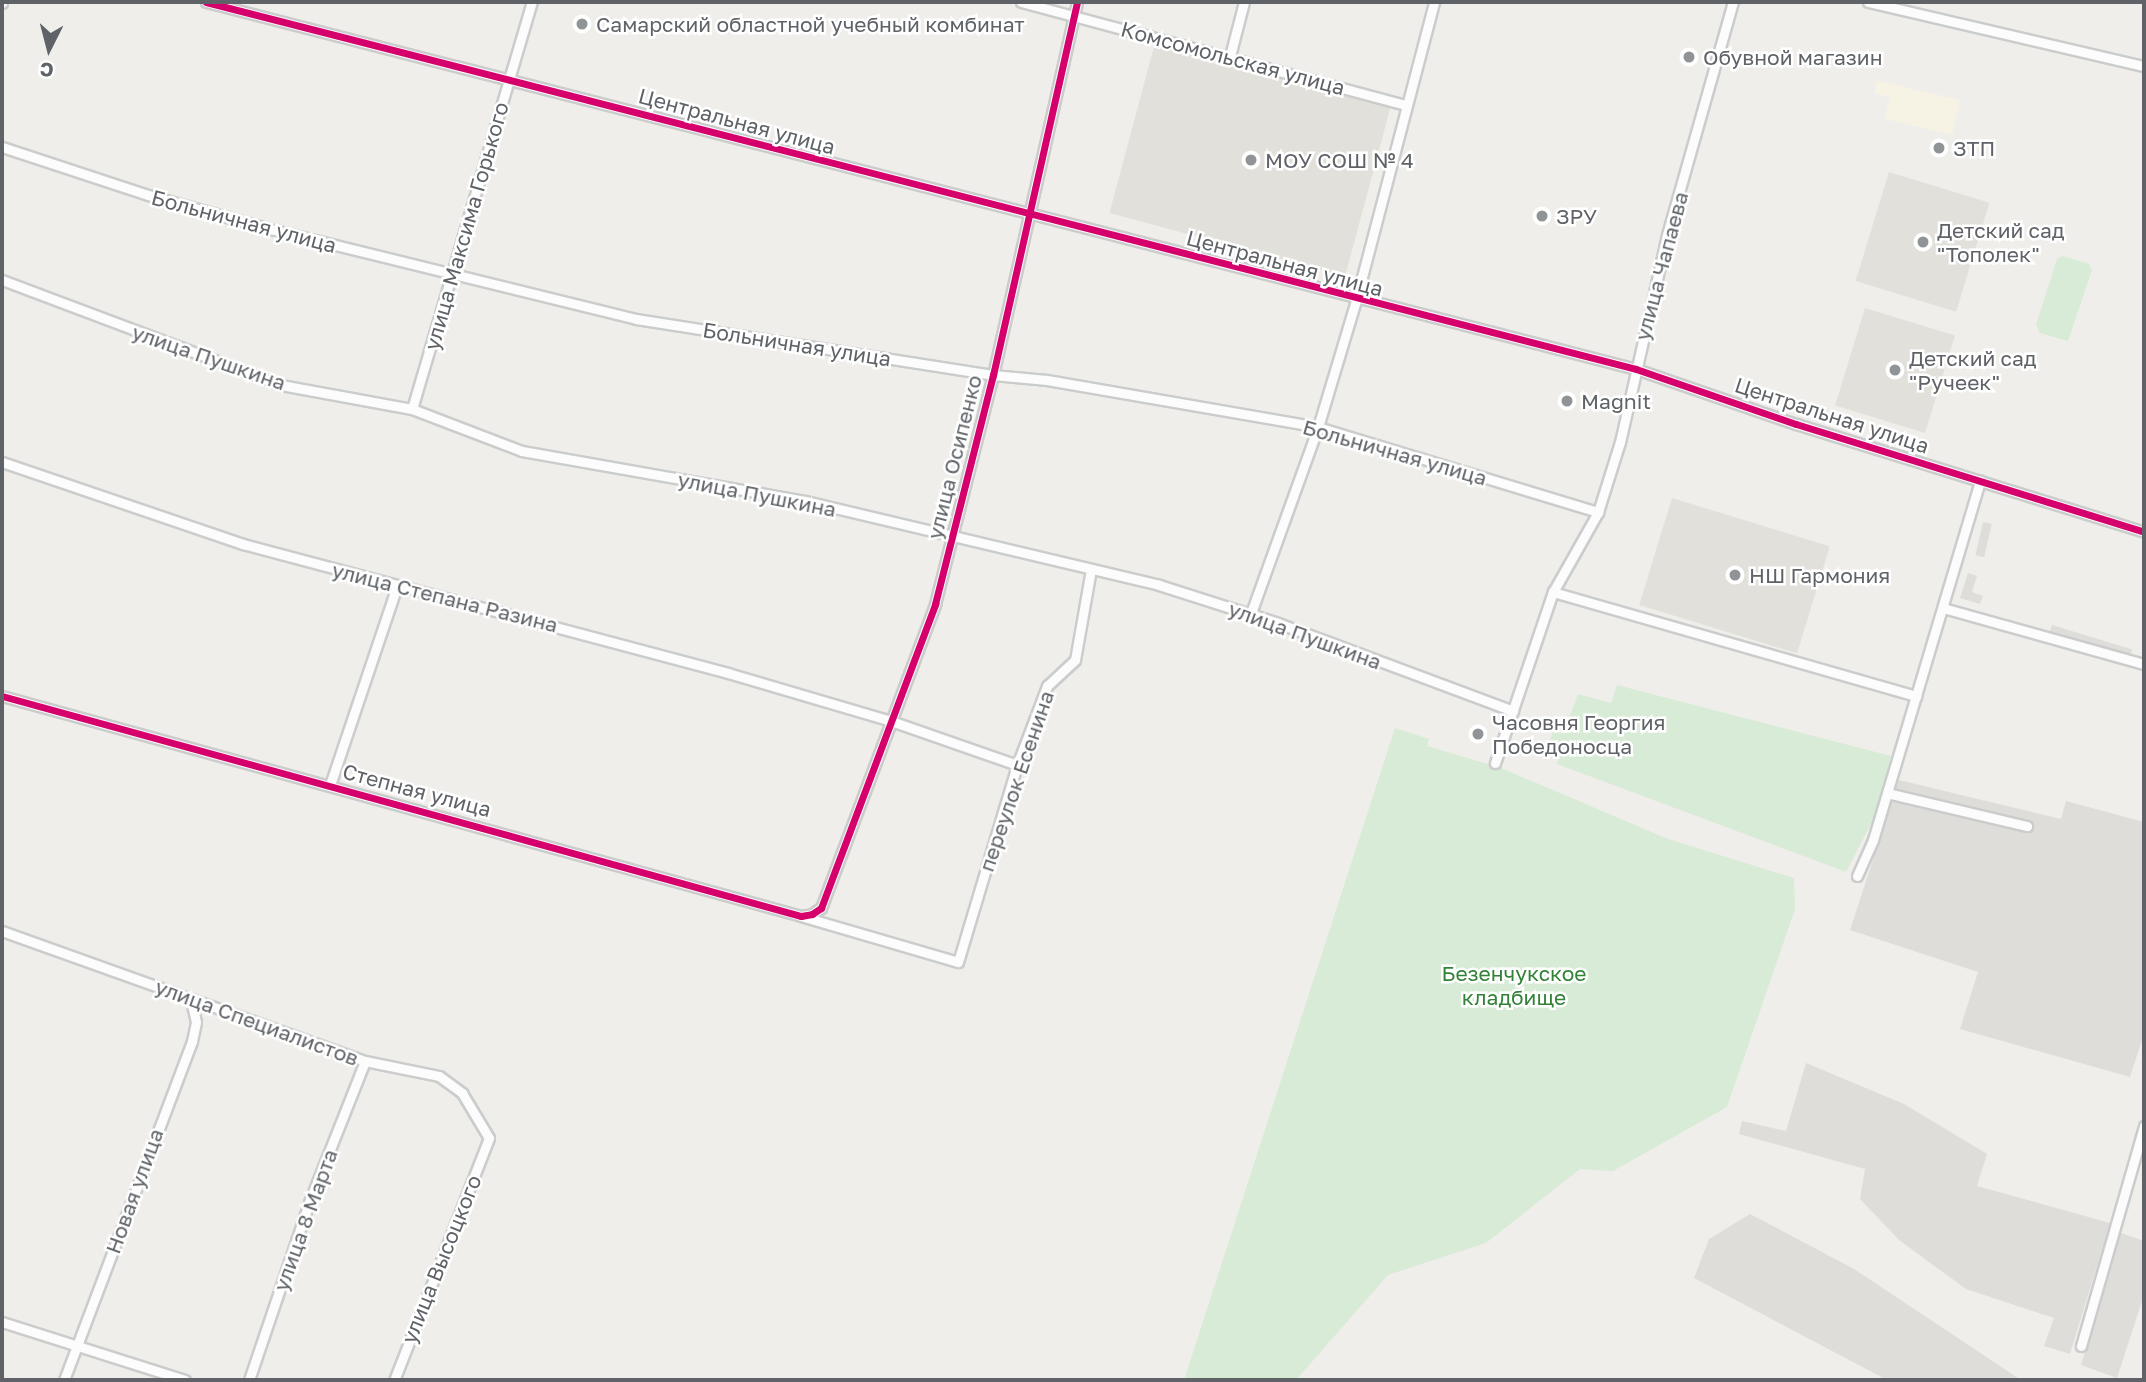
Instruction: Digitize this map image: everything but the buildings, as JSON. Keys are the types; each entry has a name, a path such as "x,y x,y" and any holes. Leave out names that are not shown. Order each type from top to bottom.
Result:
{"street":[{"name":"Центральная улица","path":"206,2 450,67 508,76 1356,300 1636,369 2144,532"},
{"name":"улица Максима Горького","path":"412,410 453,276 508,76 533,2"},
{"name":"Комсомольская улица","path":"1020,2 1230,56 1405,105"},
{"name":"улица Осипенко","path":"801,916 821,908 935,604 993,375 1077,2"},
{"path":"1230,56 1244,2"},
{"path":"1251,613 1318,427 1356,300 1434,2"},
{"name":"улица Чапаева","path":"1495,763 1553,592 1598,512 1636,369 1667,235 1732,2"},
{"path":"1868,2 2144,66"},
{"name":"Больничная улица","path":"2,147 148,195 453,276 636,319 993,375 1047,380 1318,427 1598,512"},
{"name":"улица Пушкина","path":"2,280 281,385 412,410 522,451 805,501 952,539 1091,569 1251,613 1513,711"},
{"name":"улица Степана Разина","path":"2,462 243,544 589,634 891,721 1017,765"},
{"path":"1857,876 1887,793 1980,481"},
{"name":"переулок Есенина","path":"958,962 1017,765 1051,678 1075,660 1091,569"},
{"path":"330,785 397,586"},
{"path":"1553,592 1916,696"},
{"path":"1943,608 2144,664"},
{"name":"Степная улица","path":"2,696 801,916 958,962"},
{"path":"1887,793 2027,826"},
{"name":"улица Специалистов","path":"2,931 365,1061 439,1076 462,1093 489,1138"},
{"name":"Новая улица","path":"64,1380 192,1041 196,1022 191,1000"},
{"name":"улица 8 Марта","path":"249,1380 310,1200 365,1061"},
{"path":"2081,1346 2144,1126"},
{"name":"улица Высоцкого","path":"394,1380 489,1138"},
{"path":"2,1322 78,1343 185,1380"}],"shaded area":[{"name":"МОУ СОШ № 4","path":"1155,43 1391,106 1345,276 1109,213"},
{"path":"1877,81 1960,100 1952,135 1885,119 1890,97 1874,93"},
{"name":"Детский сад \"Тополек\"","path":"1889,172 1989,203 1956,312 1856,281"},
{"name":"Детский сад \"Ручеек\"","path":"1865,308 1955,335 1925,433 1835,406"},
{"name":"НШ Гармония","path":"1672,498 1830,546 1797,653 1639,605"},
{"path":"1983,522 1992,524 1984,557 1975,555"},
{"path":"1968,573 1977,576 1972,592 1983,596 1980,604 1960,598"},
{"path":"2052,625 2132,650 2130,657 2050,633"},
{"path":"1899,780 2061,819 2066,801 2144,822 2144,1034 2130,1077 1960,1029 1978,972 1850,930"},
{"path":"1806,1063 1904,1104 1987,1154 1977,1186 2110,1223 2070,1354 2044,1346 2054,1318 1966,1289 1899,1240 1860,1199 1865,1169 1739,1134 1742,1121 1786,1131"},
{"path":"1750,1214 1854,1269 2021,1380 1887,1380 1694,1278 1709,1239"},
{"path":"2121,1233 2144,1241 2144,1295 2117,1378 2081,1365"}],"green space":[{"path":"2063,256 2089,264 2092,270 2068,341 2040,333 2036,325 2057,259"},
{"path":"1617,685 1891,756 1875,816 1846,872 1557,764 1563,746 1550,740 1557,720 1567,723 1578,694 1611,703"},
{"name":"Безенчукское кладбище","path":"1395,728 1429,739 1427,746 1501,768 1668,839 1794,878 1795,909 1727,1107 1613,1171 1580,1169 1486,1243 1388,1275 1296,1380 1184,1380"}],"cycle path":[{"path":"206,2 1636,369 1796,424 2144,532"},
{"path":"2,696 801,916 812,914 821,908 935,604 993,375 1077,2"}],"place":[{"name":"Самарский областной учебный комбинат","path":"582,24"},
{"name":"Обувной магазин","path":"1689,57"},
{"name":"ЗТП","path":"1939,148"},
{"name":"МОУ СОШ № 4","path":"1251,160"},
{"name":"ЗРУ","path":"1542,216"},
{"name":"Детский сад \"Тополек\"","path":"1923,242"},
{"name":"Детский сад \"Ручеек\"","path":"1895,370"},
{"name":"Magnit","path":"1567,401"},
{"name":"НШ Гармония","path":"1735,575"},
{"name":"Часовня Георгия Победоносца","path":"1478,734"}]}
